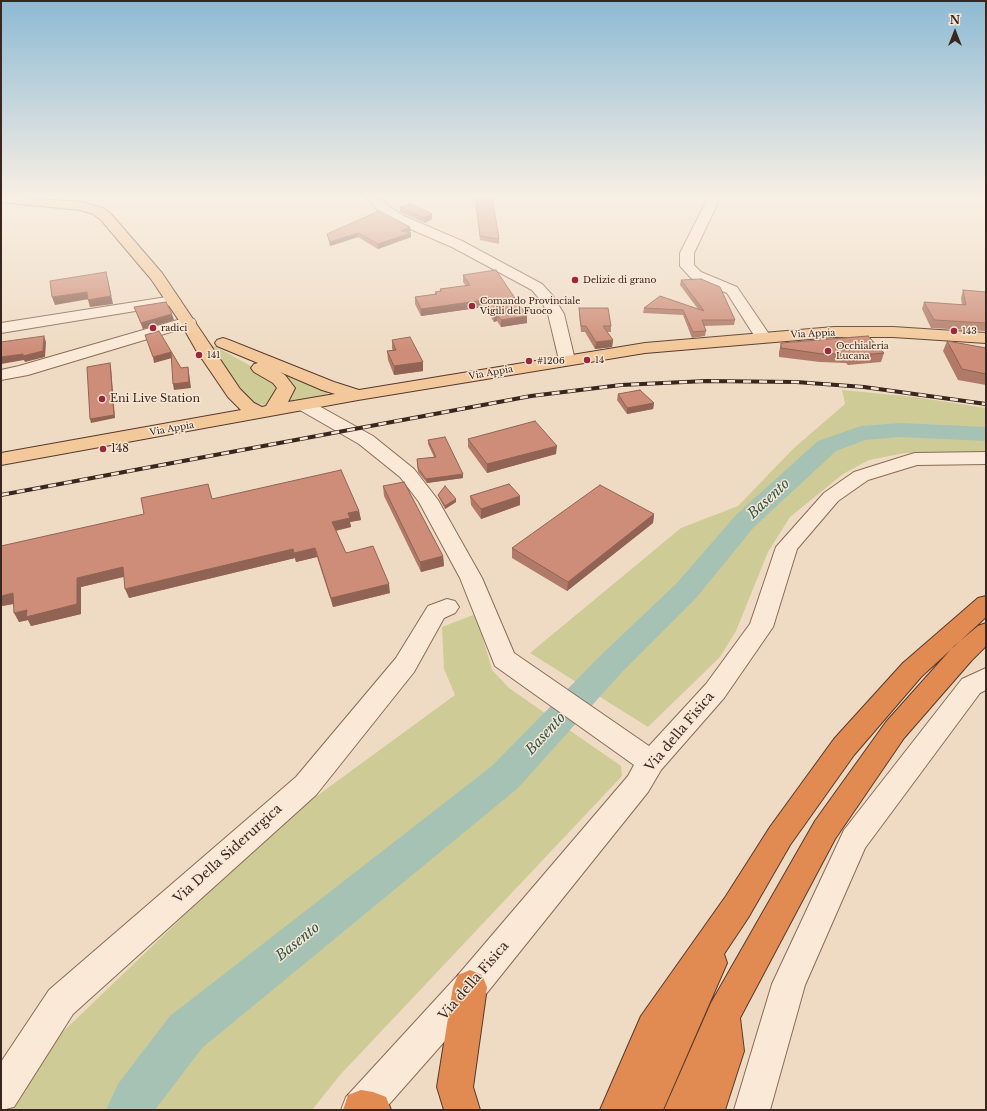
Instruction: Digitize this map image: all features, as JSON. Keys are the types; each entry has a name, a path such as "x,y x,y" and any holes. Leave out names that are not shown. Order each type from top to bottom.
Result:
{"highway":[{"path":"618,1110 653,1028 736,907 780,836 844,747 912,670 986,604"},
{"path":"682,1110 723,1015 825,830 895,730 963,653 986,632"},
{"path":"645,1110 660,1073 736,907"},
{"path":"462,1110 455,1087 470,987"},
{"path":"707,1110 726,1051 723,1015"}],"main road":[{"path":"133,248 157,276 234,394 248,407 266,412 284,393 286,388 283,383 223,343 189,323"},
{"name":"Via Appia","path":"1,459 358,395 645,348 764,337 865,332 986,338"},
{"path":"223,343 328,386 358,395"},
{"path":"193,425 218,415 229,405 234,394"}],"street":[{"path":"464,248 537,287 548,299 556,314 567,360"},
{"path":"690,248 687,253 687,266 696,275 721,284 732,290 764,337"},
{"path":"1,328 173,301"},
{"path":"1,375 22,371 189,323"},
{"path":"304,405 366,440 407,473 428,500 471,578 504,659 651,762"},
{"name":"Via della Fisica","path":"363,1110 470,987 638,784 651,762 715,691 761,626 786,547 831,497 861,476 915,459 986,458"},
{"name":"Via Della Siderurgica","path":"1,1094 61,1002 306,786 405,665 436,612 447,607"},
{"path":"752,1110 789,984 854,839 972,686 986,678"}],"shaded area":[{"path":"207,344 211,344 267,375 281,388 268,406 252,402 245,397"},
{"path":"258,359 328,391 327,395 286,404 291,395"},
{"path":"842,390 914,397 986,408 986,454 963,452 905,453 869,460 843,474 790,517 768,552 736,631 720,657 648,727 530,653 681,528 738,506 794,448 845,404"},
{"path":"476,614 492,670 509,688 621,766 622,776 340,1075 312,1110 11,1110 50,1044 284,820 455,695 444,669 442,627"}],"building":[{"path":"496,270 527,316 501,320 497,314 494,314 484,300 421,309 415,297 437,294 435,292 441,291 440,289 470,285 463,275"},
{"path":"106,272 111,296 88,300 87,292 52,297 50,281"},
{"path":"701,279 720,287 735,320 702,320 706,331 693,332 683,310 644,308 660,296 704,311 681,280"},
{"path":"963,290 986,292 986,323 934,320 924,302 966,305"},
{"path":"166,302 172,314 141,323 134,307"},
{"path":"579,308 608,308 611,326 603,326 613,340 596,342 586,326 581,326"},
{"path":"159,331 181,368 188,367 189,382 173,384 171,352 153,357 145,335"},
{"path":"44,336 43,351 23,356 23,354 1,357 1,342"},
{"path":"868,336 884,353 850,356 849,354 822,354 781,348 781,343"},
{"path":"410,337 423,362 394,366 387,351 396,350 392,340"},
{"path":"947,341 986,348 986,374 962,369"},
{"name":"Eni Live Station","path":"110,363 114,415 90,419 87,367"},
{"path":"640,390 654,403 627,408 618,394"},
{"path":"535,421 557,446 487,464 468,439"},
{"path":"445,437 463,474 426,479 418,468 417,459 436,457 428,440"},
{"path":"341,470 359,511 348,513 350,518 332,522 346,553 373,546 389,584 331,598 315,548 294,553 293,549 125,589 123,567 77,578 77,604 26,617 27,610 14,613 13,593 1,596 1,546 144,514 141,498 208,484 212,499"},
{"path":"404,482 443,556 420,562 383,486"},
{"path":"509,484 520,496 481,509 470,496"},
{"path":"600,485 654,514 568,582 512,548"},
{"path":"445,486 456,499 445,506 438,495"}],"waterway":[{"name":"Basento","path":"129,1110 134,1100 186,1032 505,777 611,664 686,591 745,521 827,446 861,433 900,430 986,434"}],"railway":[{"path":"1,495 531,396 621,385 706,381 796,382 864,387 986,404"}],"place":[{"name":"Delizie di grano","path":"575,280"},
{"name":"Comando Provinciale Vigili del Fuoco","path":"472,306"},
{"name":"radici","path":"153,328"},
{"name":"143","path":"954,331"},
{"name":"Occhialeria Lucana","path":"828,351"},
{"name":"141","path":"199,355"},
{"name":"14","path":"587,360"},
{"name":"#1206","path":"529,361"},
{"name":"Eni Live Station","path":"102,399"},
{"name":"148","path":"103,449"}]}
